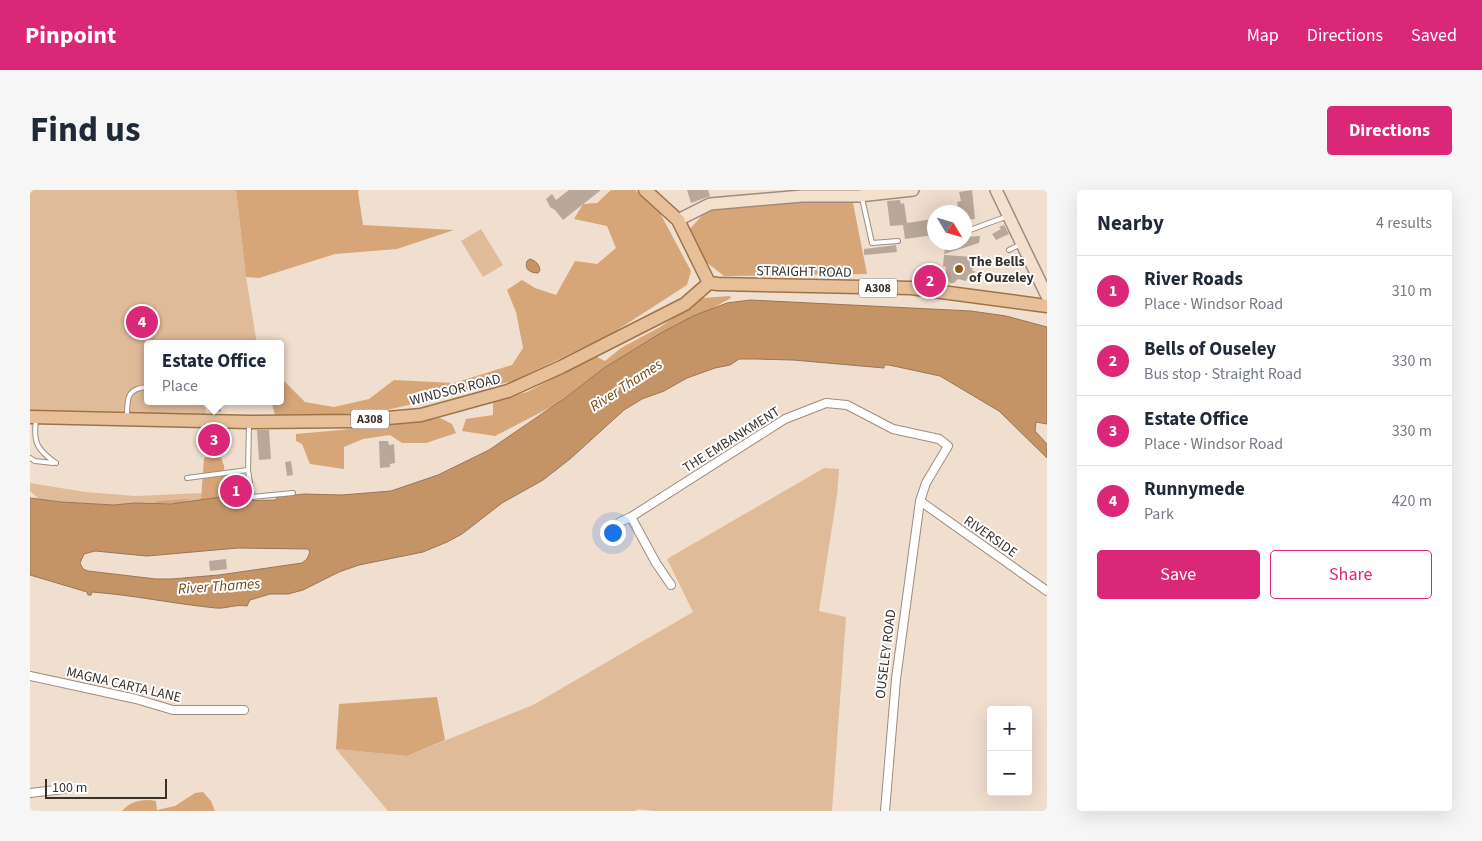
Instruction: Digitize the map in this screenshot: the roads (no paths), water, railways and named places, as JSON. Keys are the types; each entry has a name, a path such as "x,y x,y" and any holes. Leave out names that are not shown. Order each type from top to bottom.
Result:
{"main road":[{"path":"645,190 678,220 709,283"},
{"path":"678,220 710,204 802,193 861,196 913,190"},
{"path":"996,190 1047,296"},
{"name":"STRAIGHT ROAD","path":"709,283 911,288 1047,306"},
{"name":"WINDSOR ROAD","path":"33,417 249,422 354,420 421,415 508,391 614,341 686,304 709,283"}],"street":[{"name":"THE EMBANKMENT","path":"631,517 785,419 826,403 846,405 893,429 939,439 948,446 926,483 920,501"},
{"name":"RIVERSIDE","path":"920,501 1047,591"},
{"name":"OUSELEY ROAD","path":"885,811 896,679 920,501"},
{"path":"620,522 631,517 656,563 671,585"},
{"name":"MAGNA CARTA LANE","path":"30,676 173,710 244,710"},
{"path":"30,793 64,789"}],"lane":[{"path":"861,196 872,243 898,241"},
{"path":"972,229 1008,216"},
{"path":"1009,250 1022,243"},
{"path":"126,420 127,401 131,392 139,387 144,387"},
{"path":"30,458 35,461 56,463 43,453 36,444 33,417"},
{"path":"249,422 248,470 252,497 293,493"},
{"path":"187,478 248,470"}],"water":[{"path":"530,259 538,264 540,270 538,273 532,272 527,268 527,261"},
{"name":"River Thames","path":"750,300 971,311 1006,316 1047,327 1047,424 1036,422 1035,431 1047,444 1047,458 999,411 940,376 889,365 884,365 884,368 793,360 739,359 730,365 687,378 664,391 642,399 624,410 570,459 543,480 502,503 462,534 447,542 423,552 359,565 339,572 303,590 288,594 270,594 250,600 247,606 216,608 107,593 92,592 91,595 88,595 87,592 30,575 30,498 114,505 134,503 171,504 221,497 231,501 276,500 277,497 304,494 342,495 391,491 438,475 489,450 565,398 604,368 693,316 727,303","holes":["238,548 308,549 310,552 307,559 302,563 219,575 171,579 88,571 83,569 80,563 84,554 95,551 147,556"]}],"place":[{"name":"The Bells of Ouzeley","path":"959,269"},
{"name":"Bells of Ouseley","path":"930,281"},
{"name":"Runnymede","path":"142,322"},
{"name":"Estate Office","path":"214,440"},
{"name":"River Roads","path":"236,491"}]}
